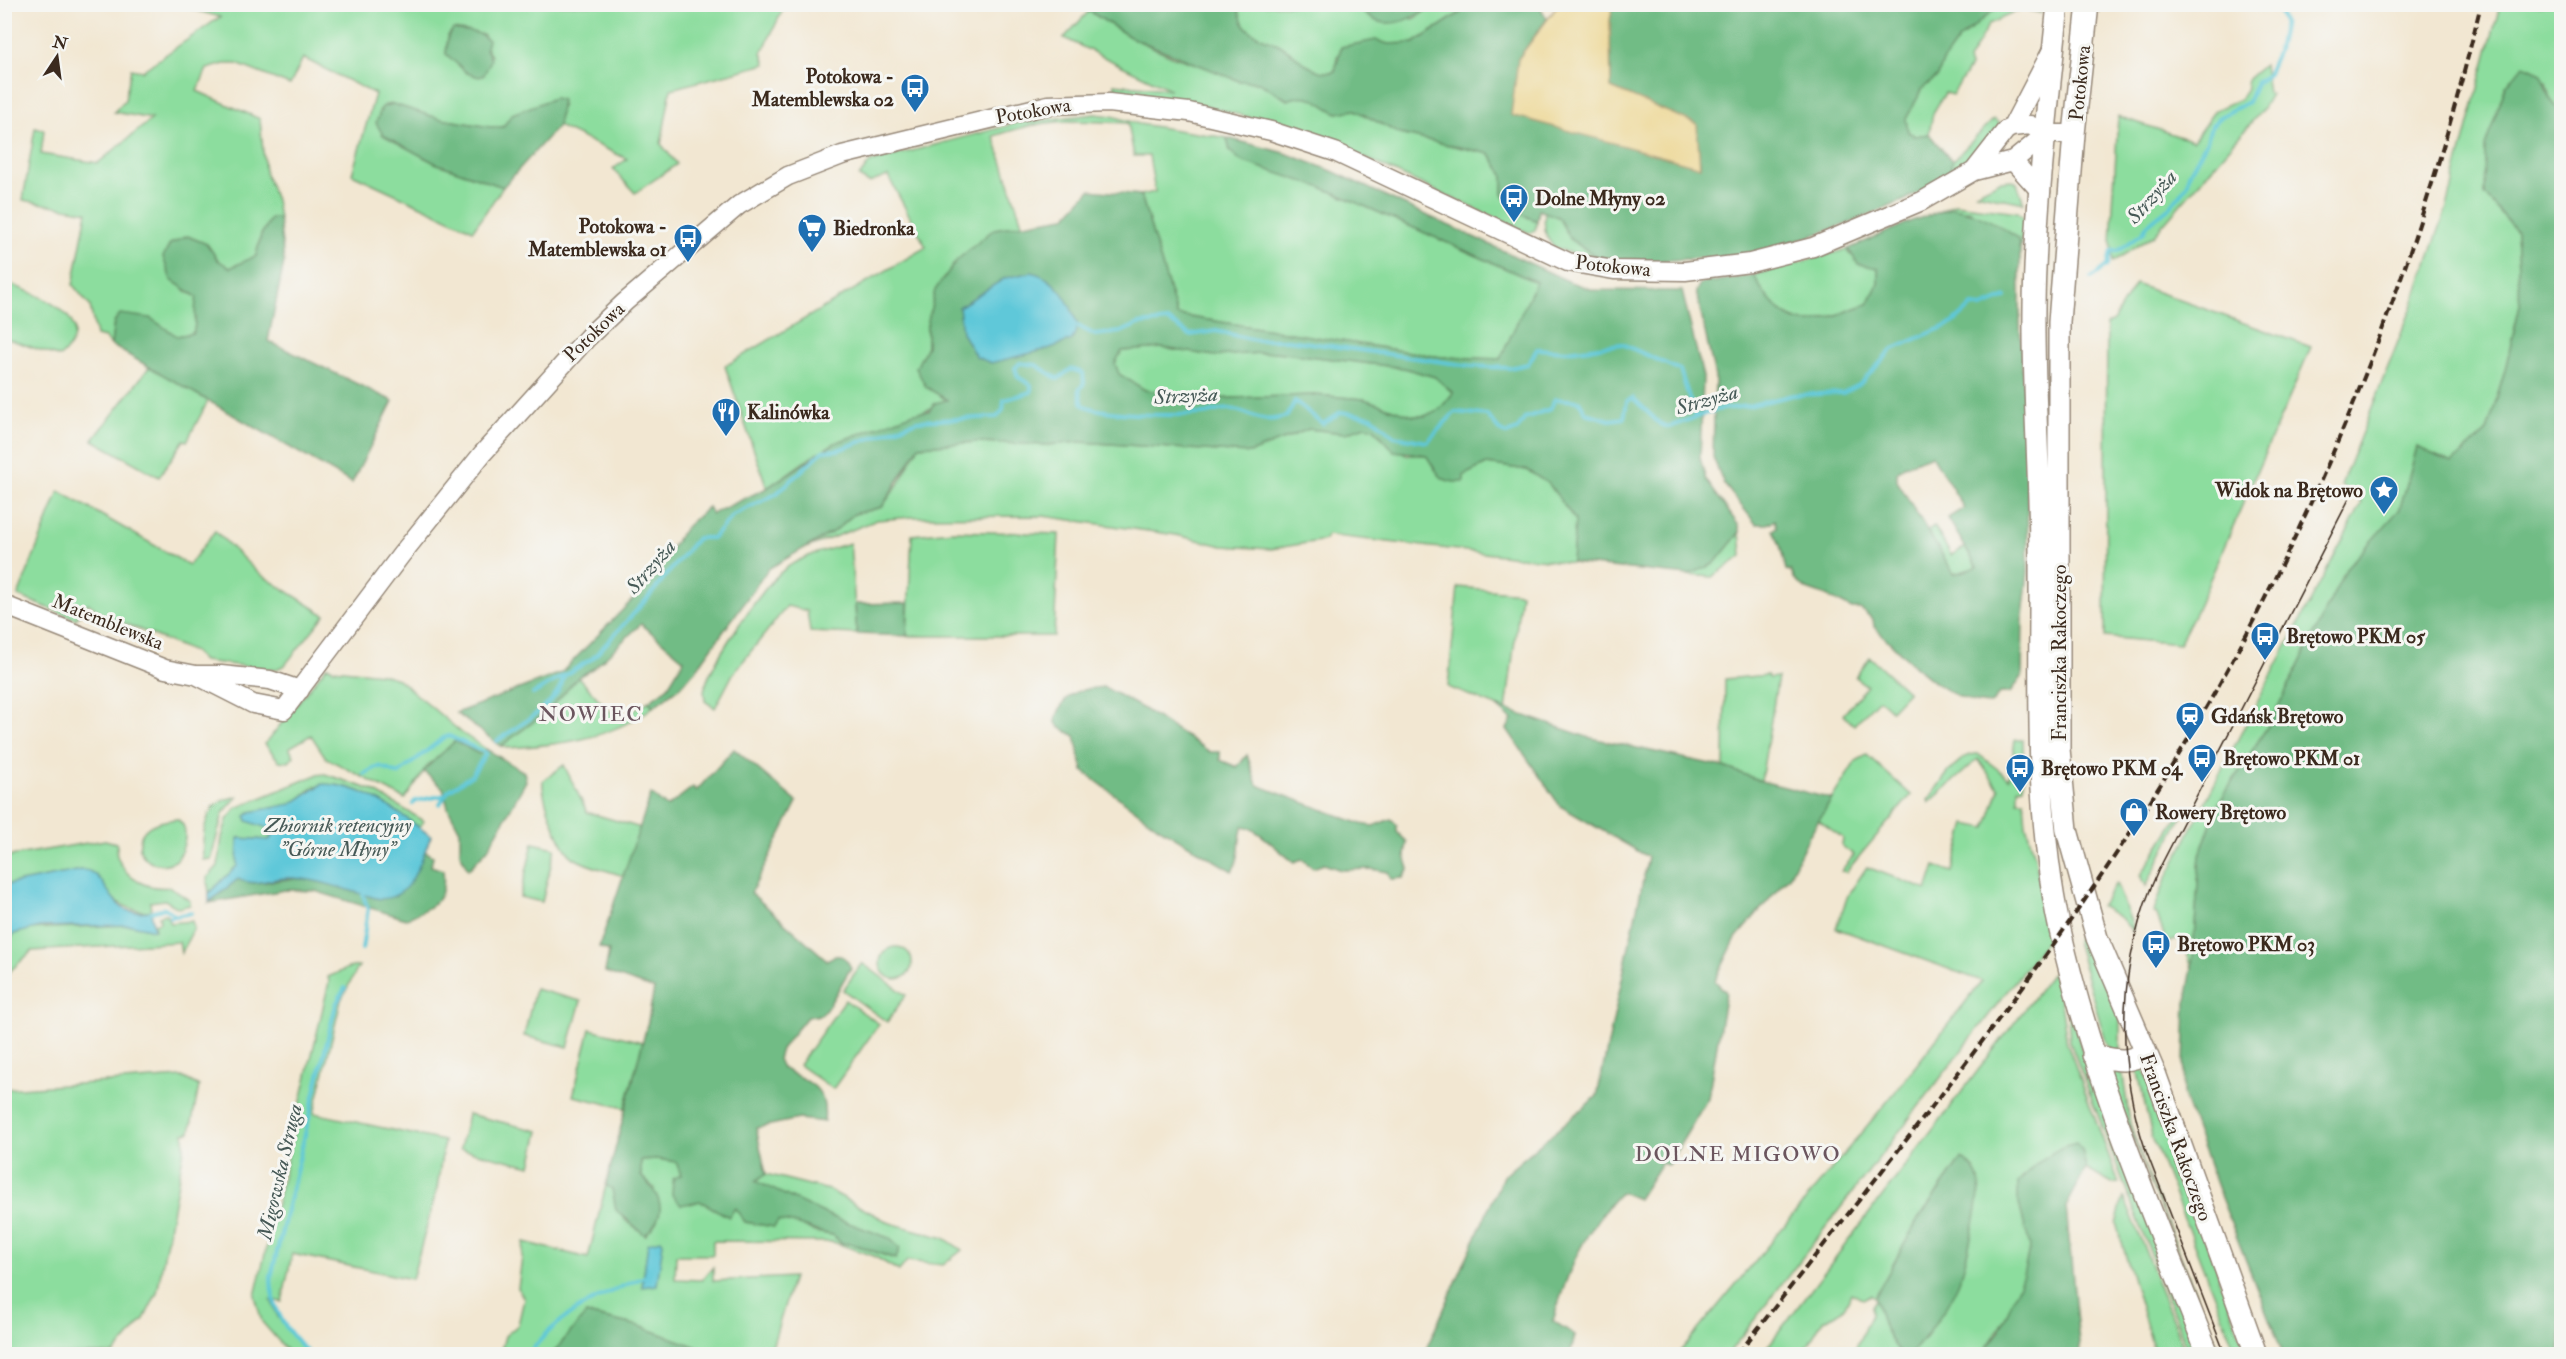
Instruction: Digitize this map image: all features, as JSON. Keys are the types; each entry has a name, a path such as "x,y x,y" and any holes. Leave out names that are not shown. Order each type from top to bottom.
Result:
{"main road":[{"name":"Potokowa","path":"2046,134 2058,4"},
{"name":"Potokowa","path":"2074,134 2088,4"},
{"name":"Franciszka Rakoczego","path":"2046,134 2034,309 2040,510 2041,776 2050,867 2060,929 2093,1055 2208,1354"},
{"name":"Franciszka Rakoczego","path":"2074,134 2059,322 2061,776 2067,830 2088,914 2170,1113 2256,1354"},
{"path":"2093,1055 2119,1060 2136,1060 2145,1052"}],"street":[{"name":"Potokowa","path":"1974,171 2012,127 2054,46"},
{"name":"Potokowa","path":"284,710 401,555 483,453 555,370 625,302 739,205 788,176 842,155 1048,105 1109,103 1189,112 1271,131 1335,152 1568,262 1614,270 1646,271 1685,270 1750,263 1813,247 1922,201 1974,171 2013,161 2046,134"},
{"name":"Potokowa","path":"2012,127 2030,125 2046,134 2074,134"},
{"path":"2013,161 2041,192"},
{"name":"Matemblewska","path":"4,605 165,669 196,675 270,680 300,690"},
{"name":"Matemblewska","path":"196,675 253,704 284,710"}],"green space":[{"path":"1094,4 1237,5 1241,19 1252,32 1285,48 1312,68 1327,72 1335,71 1341,47 1376,40 1388,44 1414,43 1472,5 1539,5 1547,19 1518,59 1700,166 1696,124 1611,88 1610,21 1613,5 2042,5 2041,13 2024,9 1996,8 1958,40 1943,61 1938,76 1923,88 1906,119 1908,132 1915,136 1929,134 1952,161 1950,175 1905,200 1850,223 1754,255 1655,261 1599,258 1571,240 1558,217 1539,210 1537,221 1513,211 1503,194 1503,175 1490,154 1400,134 1355,110 1337,113 1308,97 1288,100 1258,82 1239,81 1130,37 1089,11"},
{"path":"177,5 785,5 762,53 766,64 671,89 661,144 677,164 635,193 613,169 627,159 558,126 558,114 563,105 554,98 512,114 503,127 441,119 393,104 385,105 379,111 383,135 435,163 503,187 473,230 352,174 375,94 303,58 290,85 237,64 224,64 207,69 197,91 260,119 265,172 276,200 279,218 271,218 261,235 256,256 230,268 218,260 207,244 188,236 170,244 186,292 198,297 193,333 177,336 150,318 114,322 111,345 105,338 96,336 90,306 73,285 87,212 23,200 35,128 44,130 41,154 98,163 152,119 114,112 125,100 131,69 142,71 220,17","holes":["453,30 484,35 486,48 491,56 446,54 448,36"]},
{"path":"1237,5 1358,5 1414,19 1434,5 1472,5 1414,43 1388,44 1376,40 1337,56 1335,71 1327,72 1312,68 1285,48 1252,32 1241,19"},
{"path":"1358,5 1434,5 1405,20 1385,23 1366,15"},
{"path":"2500,5 2561,5 2561,113 2550,99 2546,82 2506,86 2498,109 2484,194 2516,231 2520,306 2504,374 2487,431 2452,463 2417,447 2400,510 2346,569 2273,718 2217,806 2200,855 2192,968 2182,938 2167,943 2156,913 2153,913 2166,879 2362,503 2341,485 2413,304 2447,207"},
{"path":"1996,8 2018,11 1989,24 1968,61 1970,67 1952,95 1945,93 1933,113 1929,134 1915,136 1908,132 1906,119 1923,88 1938,76 1943,61 1958,40"},
{"path":"1089,11 1130,37 1174,57 1218,71 1239,81 1258,82 1287,100 1302,96 1308,97 1319,101 1337,113 1355,110 1400,134 1490,154 1503,175 1503,194 1513,211 1537,221 1535,231 1530,233 1508,224 1311,133 1197,104 1118,95 1114,84 1170,89 1064,38"},
{"path":"453,29 476,33 488,40 486,48 491,60 484,75 479,77 467,73 446,54 448,36"},
{"path":"2264,65 2268,93 2271,94 2262,110 2154,235 2113,262 2111,242 2118,116 2193,141 2215,110 2240,99 2246,91 2248,79"},
{"path":"2523,65 2542,76 2549,97 2562,113 2561,1354 2283,1354 2183,1094 2186,1001 2192,968 2200,855 2217,806 2273,718 2346,569 2400,509 2417,447 2452,463 2487,431 2504,374 2520,306 2516,231 2484,194 2485,146 2506,86"},
{"path":"554,98 562,100 558,126 503,187 435,163 383,135 376,123 382,107 393,104 441,119 503,127 512,114"},
{"path":"1095,114 1112,116 1139,124 1227,138 1230,151 1328,190 1536,282 1536,286 1500,359 1441,357 1177,315 1141,195 1155,192 1149,156 1134,156 1128,123 1060,122 1013,130 994,136 1023,226 994,229 927,325 927,346 916,368 947,400 934,407 838,442 811,457 767,488 725,366 926,247 888,176 869,183 859,177 870,162 1018,123"},
{"path":"1994,119 2001,125 1969,160 1950,175 1952,161"},
{"path":"1227,138 1285,153 1332,171 1570,282 1594,290 1682,291 1703,377 1700,458 1706,480 1739,526 1740,532 1714,564 1688,575 1572,563 1575,520 1549,484 1527,470 1487,464 1464,475 1464,482 1449,481 1437,473 1426,455 1394,451 1374,428 1365,426 1345,433 1309,429 1250,453 1080,442 1047,445 978,442 919,446 882,507 854,514 836,530 768,569 696,670 680,687 653,707 649,701 667,688 684,660 641,624 594,668 578,677 549,710 501,746 456,713 561,673 644,588 685,528 708,507 712,514 767,488 835,443 914,413 929,411 935,403 947,400 926,387 916,368 927,346 927,325 935,290 957,260 994,229 1065,217 1090,190 1141,195 1177,315 1441,357 1500,359 1536,282 1328,190 1241,161 1230,151","holes":["1162,348 1215,356 1276,352 1404,368 1435,377 1453,393 1440,409 1425,416 1413,416 1364,399 1314,395 1206,399 1145,390 1119,374 1115,363 1122,351"]},
{"path":"2012,180 2017,183 2024,203 1976,193 2000,181"},
{"path":"1955,204 2018,212 2024,219 2020,251 2018,239 1969,210 1936,213"},
{"path":"1953,208 1970,212 1996,224 2018,239 2020,251 2020,324 2027,467 2028,572 2023,616 2022,677 2010,693 2000,693 1991,704 1974,702 1942,687 1913,664 1874,627 1873,619 1860,609 1852,609 1804,588 1795,580 1791,571 1786,570 1780,545 1773,530 1777,527 1775,520 1767,524 1756,524 1724,484 1713,457 1715,377 1696,291 1700,284 1754,275 1769,299 1783,313 1800,321 1823,319 1868,304 1878,284 1878,268 1858,264 1848,249 1914,220","holes":["1932,455 1964,508 1948,518 1977,567 1954,574 1897,481 1897,472 1904,466"]},
{"path":"1545,211 1558,217 1571,240 1599,258 1565,251 1551,243 1546,236"},
{"path":"271,218 279,218 284,262 268,341 393,401 352,483 111,345 114,322 120,314 150,318 177,336 193,333 197,297 171,280 163,257 170,244 187,236 207,244 218,260 230,268 256,256 261,235"},
{"path":"1848,249 1849,254 1878,268 1878,284 1868,304 1824,319 1800,321 1783,313 1769,299 1754,275"},
{"path":"5,282 46,300 60,309 69,319 74,330 72,343 60,357 5,338"},
{"path":"2135,284 2311,347 2198,607 2179,644 2105,637 2107,325 2113,321"},
{"path":"1162,348 1215,356 1276,352 1404,368 1435,377 1453,393 1440,409 1425,416 1413,416 1364,399 1314,395 1206,399 1145,390 1118,374 1115,363 1121,351"},
{"path":"150,366 208,401 187,441 184,440 159,477 93,440"},
{"path":"1365,426 1374,428 1382,438 1407,455 1426,455 1464,475 1487,464 1527,470 1549,484 1575,520 1572,563 1327,535 1325,540 1271,549 1223,546 1176,535 1043,516 913,517 877,520 806,548 836,530 854,514 882,507 899,483 919,446 978,442 1047,445 1080,442 1250,453 1309,429 1345,433"},
{"path":"59,491 189,565 215,531 258,573 325,615 285,665 275,670 203,661 194,652 104,615 88,603 76,619 18,596"},
{"path":"1934,526 1951,555 1966,547 1977,568 1953,574 1926,531"},
{"path":"952,531 1059,534 1054,636 907,636 912,535"},
{"path":"1740,532 1742,556 1712,577 1688,575 1714,564"},
{"path":"850,543 857,634 810,632 807,611 787,606 733,674 715,708 705,701 704,689 718,659 741,622 767,587 779,574 803,558"},
{"path":"1458,587 1521,593 1506,710 1448,687"},
{"path":"908,603 907,636 857,634 855,604"},
{"path":"1870,657 1908,692 1891,710 1879,699 1854,725 1843,715 1867,686 1855,677"},
{"path":"327,666 333,669 382,674 398,679 462,733 486,749 480,754 430,763 405,799 326,758 311,735 289,748 294,756 289,762 279,761 265,744"},
{"path":"1768,675 1769,678 1778,677 1761,781 1724,767 1725,679"},
{"path":"578,677 618,720 649,701 653,707 619,727 583,739 526,747 501,746 549,710"},
{"path":"1104,687 1142,708 1210,752 1220,752 1220,760 1237,767 1247,755 1257,785 1361,824 1373,826 1391,819 1397,825 1397,832 1407,842 1405,856 1409,869 1403,878 1391,879 1388,872 1371,869 1341,870 1324,864 1313,868 1302,859 1294,862 1262,836 1243,826 1237,860 1232,871 1158,827 1083,771 1075,736 1059,727 1055,721 1063,704 1072,694"},
{"path":"1496,706 1587,737 1724,767 1761,781 1832,799 1810,834 1790,875 1736,938 1715,981 1726,992 1708,1098 1668,1165 1661,1163 1638,1199 1621,1192 1596,1221 1578,1252 1553,1321 1575,1335 1570,1354 1424,1354 1503,1176 1597,1096 1648,857 1560,806 1507,729 1512,720"},
{"path":"2015,740 2023,740 2024,787 2018,788 2018,800 2024,800 2026,825 2035,857 2049,937 1728,1354 1678,1354 1896,1091 1982,981 1836,928 1848,895 1867,867 1927,890 1935,866 1952,872 1966,824 1986,828 1999,789 1978,759 1929,803 1928,800 1956,764 1971,755 1978,754 2009,778"},
{"path":"455,741 479,754 486,749 524,772 526,781 488,849 468,870 460,853 460,831 448,808 443,788 423,771"},
{"path":"734,749 797,802 751,893 827,960 835,956 844,957 851,968 825,1011 820,1015 807,1017 781,1049 778,1059 782,1068 808,1082 820,1093 823,1100 824,1122 799,1119 756,1128 766,1174 755,1181 830,1216 889,1238 900,1248 896,1259 853,1244 841,1243 833,1235 793,1223 778,1221 774,1227 745,1222 735,1208 729,1217 700,1201 681,1205 672,1195 673,1179 681,1175 676,1162 656,1159 641,1160 641,1176 654,1191 660,1205 657,1220 645,1235 616,1210 612,1189 606,1185 654,989 605,972 609,951 599,947 651,794 667,807 693,787 696,791"},
{"path":"1867,755 1911,795 1846,872 1841,871 1854,855 1842,846 1843,838 1818,820 1856,761"},
{"path":"564,765 587,812 641,828 623,876 574,858 563,845 545,798 543,781"},
{"path":"325,774 372,790 424,821 419,828 397,812 358,791 331,785 314,787 287,806 250,812 273,830 269,840 239,838 237,866 209,893 207,878 218,866 227,820 236,808 316,775"},
{"path":"238,796 223,813 211,859 203,860 203,837 210,813 220,802"},
{"path":"2180,813 2183,814 2146,886 2141,875"},
{"path":"177,819 184,827 185,838 177,860 160,865 150,862 142,855 140,849 140,841 145,830 156,823"},
{"path":"105,840 116,843 117,856 131,877 145,885 170,887 190,901 190,905 178,908 165,900 150,902 151,911 130,908 113,899 82,870 5,885 5,857"},
{"path":"533,843 555,848 542,902 520,897"},
{"path":"424,851 433,856 431,866 443,870 443,890 436,902 406,919 315,891 285,890 209,903 238,879 253,883 417,868"},
{"path":"2116,883 2133,927 2132,931 2121,918 2100,906"},
{"path":"166,914 170,923 192,921 194,928 181,953 179,942 32,951 8,973 5,973 5,943 14,934 25,929 132,925 155,930 154,924 160,922 159,916"},
{"path":"2085,928 2120,1014 2120,1054 2110,1049 2106,1042 2076,941"},
{"path":"896,947 908,951 912,963 908,975 896,979 884,975 880,963 884,951"},
{"path":"862,963 906,995 887,1022 843,990"},
{"path":"359,966 341,1000 314,1113 444,1141 437,1189 412,1279 292,1254 282,1302 271,1300 278,1317 309,1354 290,1354 262,1322 255,1296 329,982 328,977"},
{"path":"2056,968 2067,1043 2119,1183 2112,1184 2086,1169 2082,1150 2021,1211 2030,1243 2028,1261 2019,1289 2005,1318 1982,1354 1910,1354 1928,1335 1962,1158 1919,1218 1875,1297 1871,1295 1863,1299 1851,1293 1841,1311 1823,1320 1803,1354 1762,1354"},
{"path":"535,989 581,1001 568,1047 524,1036"},
{"path":"845,1000 879,1024 833,1089 799,1065"},
{"path":"2067,1003 2086,1062 2199,1354 2189,1354 2070,1042"},
{"path":"590,1029 643,1042 625,1108 573,1096"},
{"path":"2104,1064 2122,1069 2130,1124 2144,1165 2220,1354 2218,1354"},
{"path":"2143,1067 2247,1354 2237,1354 2152,1137 2137,1068"},
{"path":"182,1077 199,1086 190,1132 184,1133 184,1150 157,1293 144,1319 114,1354 5,1354 5,1089"},
{"path":"468,1114 539,1131 531,1166 460,1149"},
{"path":"2076,1143 2082,1150 2086,1169 2066,1207 2080,1354 1982,1354 1999,1332 2023,1275 2030,1246 2018,1200 2018,1183 2044,1158"},
{"path":"1962,1158 1976,1173 1979,1187 1972,1232 1960,1278 1947,1304 1924,1339 1910,1354 1900,1354 1885,1329 1875,1297 1919,1218"},
{"path":"656,1159 677,1162 690,1204 700,1201 716,1210 735,1208 745,1222 774,1227 778,1221 797,1221 814,1232 833,1235 841,1243 853,1244 895,1259 866,1231 779,1194 755,1181 766,1174 829,1190 890,1223 944,1238 962,1250 943,1265 907,1261 899,1271 874,1256 833,1242 713,1241 713,1255 676,1255 675,1279 702,1280 713,1267 713,1281 793,1277 770,1354 716,1354 639,1326 586,1314 552,1354 500,1354 505,1336 518,1325 524,1299 518,1288 524,1242 588,1258 606,1185 612,1189 625,1220 646,1235 654,1188 641,1176 641,1160"},
{"path":"2124,1197 2186,1354 2155,1354 2116,1223"},
{"path":"1876,1299 1885,1329 1900,1354 1853,1354 1871,1314 1871,1306"},
{"path":"586,1314 639,1326 716,1354 552,1354"}],"sand":[{"path":"1558,5 1613,5 1610,21 1611,88 1697,124 1700,167 1511,115 1518,59"}],"water":[{"path":"1032,272 1049,280 1067,300 1078,326 1072,340 1048,349 991,363 976,357 962,333 959,307 1005,278"},
{"name":"Zbiornik retencyjny \"Górne Młyny\"","path":"322,784 337,785 366,794 394,809 431,836 407,886 400,893 380,899 299,879 281,878 251,883 238,879 209,902 209,893 237,866 238,838 269,840 273,835 273,830 247,821 246,816 250,812 291,804"},
{"path":"82,870 95,874 117,903 126,910 151,911 154,930 132,925 40,927 14,934 5,943 5,885"},
{"path":"661,1240 663,1243 657,1285 642,1287 648,1243"}],"waterway":[{"name":"Strzyża","path":"2091,278 2108,265 2111,251 2118,251 2143,233 2147,225 2171,206 2188,184 2189,174 2207,141 2211,126 2222,116 2248,102 2257,82 2267,75 2278,50 2284,22 2276,4"},
{"name":"Strzyża","path":"497,741 546,705 560,687 564,676 593,658 647,599 697,538 713,538 733,515 776,494 823,451 838,450 917,421 997,417 1003,410 1004,400 1031,392 1031,385 1018,377 1015,368 1020,363 1036,365 1058,379 1071,369 1083,373 1084,383 1079,390 1083,405 1093,409 1123,413 1190,415 1229,409 1269,420 1287,416 1295,401 1323,424 1341,412 1372,417 1394,436 1427,442 1455,412 1487,415 1499,430 1507,434 1517,430 1525,418 1550,409 1555,399 1579,401 1586,413 1610,420 1624,418 1627,401 1633,398 1660,424 1669,427 1715,410 1748,406 1793,395 1843,393 1859,385 1893,349 1953,323 1972,306 1982,307 2006,297"},
{"path":"1078,326 1095,335 1121,332 1139,324 1169,321 1190,335 1216,331 1255,340 1289,340 1471,366 1509,368 1528,364 1537,349 1567,351 1622,344 1680,370 1695,416"},
{"path":"533,694 563,676"},
{"path":"364,774 379,766 398,774 443,738 449,736 486,753 472,775 448,791 440,804"},
{"path":"413,804 415,801 446,795"},
{"name":"Migowska Struga","path":"362,949 368,909 363,895"},
{"path":"151,912 165,908 176,916"},
{"name":"Strzyża","path":"170,917 191,913"},
{"name":"Migowska Struga","path":"309,1354 287,1328 277,1310 271,1277 336,1004 345,988"},
{"path":"529,1354 540,1340 566,1317 595,1299 644,1277"}],"tram line":[{"path":"2225,1354 2146,1151 2136,1116 2125,1045 2128,974 2135,939 2158,871 2349,499"}],"railway":[{"path":"1738,1354 1936,1102 2033,973 2124,842 2185,745 2241,645 2292,543 2339,439 2381,333 2419,225 2452,115 2481,4"}],"place":[{"name":"Potokowa - Matemblewska 02","path":"915,114"},
{"name":"Dolne Młyny 02","path":"1514,224"},
{"name":"Biedronka","path":"812,254"},
{"name":"Potokowa - Matemblewska 01","path":"688,264"},
{"name":"Kalinówka","path":"726,438"},
{"name":"Widok na Brętowo","path":"2384,516"},
{"name":"Brętowo PKM 05","path":"2265,662"},
{"name":"Gdańsk Brętowo","path":"2190,742"},
{"name":"Brętowo PKM 01","path":"2202,784"},
{"name":"Brętowo PKM 04","path":"2020,794"},
{"name":"Rowery Brętowo","path":"2134,838"},
{"name":"Brętowo PKM 03","path":"2156,970"}],"district":[{"name":"NOWIEC","path":"591,714"},
{"name":"DOLNE MIGOWO","path":"1738,1154"}]}
